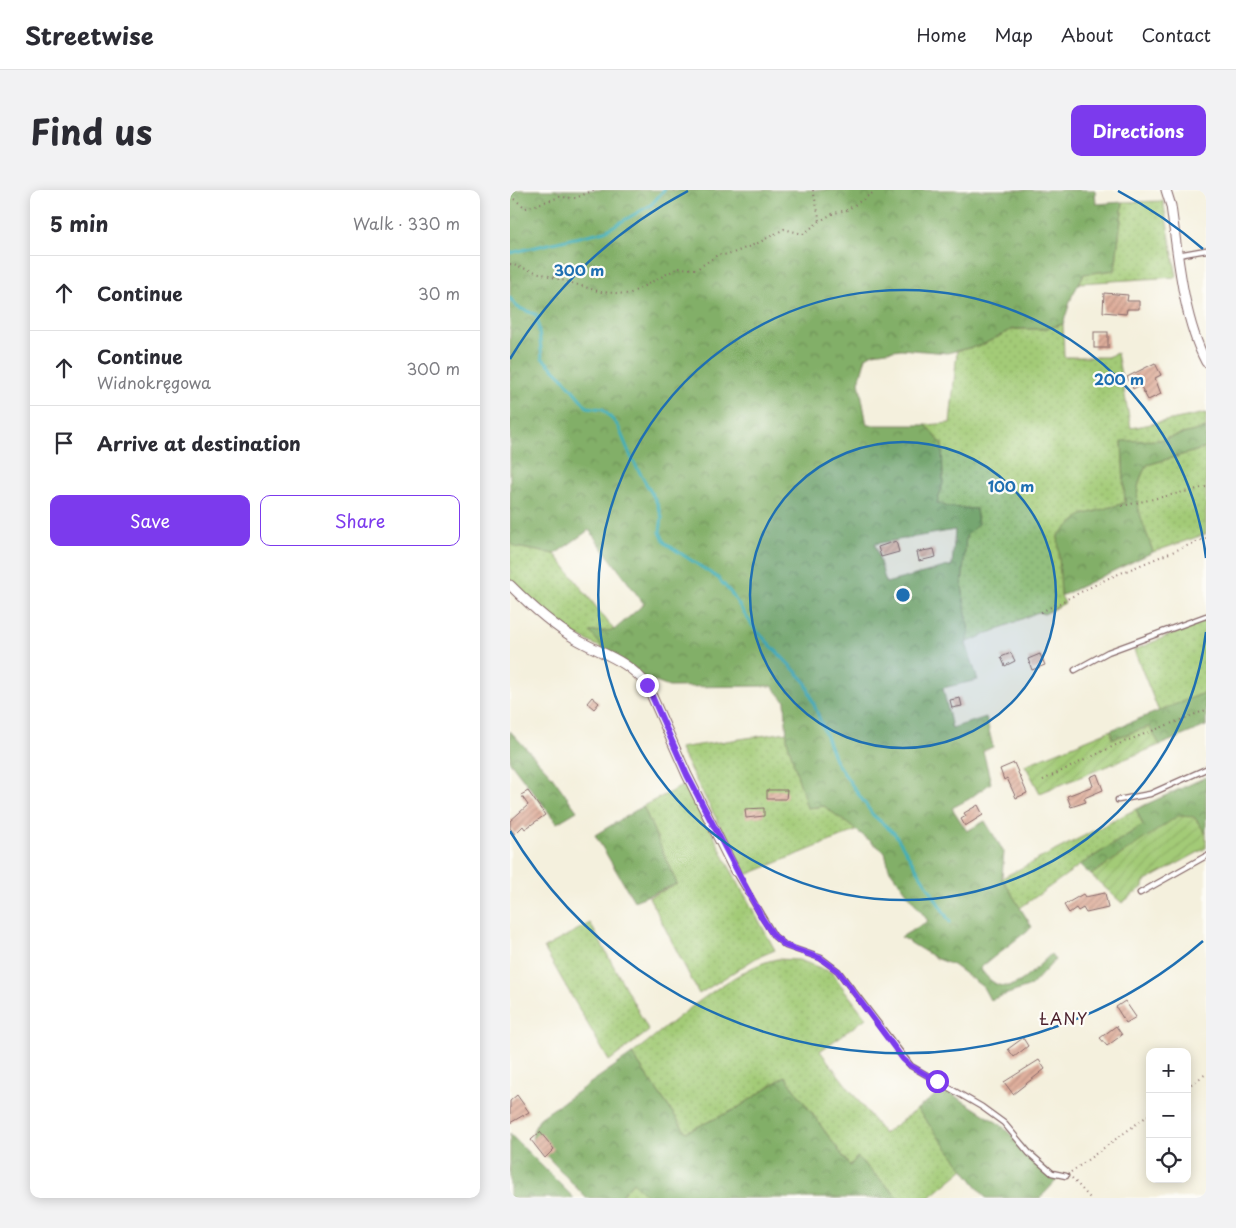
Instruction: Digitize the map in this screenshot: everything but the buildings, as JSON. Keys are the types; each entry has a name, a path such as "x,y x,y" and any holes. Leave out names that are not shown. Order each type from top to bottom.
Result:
{"street":[{"path":"1166,190 1171,206 1178,255 1195,338 1206,362"},
{"path":"510,585 559,628 578,640 624,662 639,674 647,685 687,775 735,871"}],"lane":[{"path":"1178,255 1206,250"},
{"path":"1075,670 1108,652 1206,616"},
{"path":"1118,800 1150,794 1206,769"},
{"path":"1140,894 1206,856"},
{"path":"735,871 774,936 786,946 820,958 838,971 903,1059 911,1066 982,1107 1004,1124 1029,1153 1052,1173 1066,1176"}],"path":[{"path":"510,196 526,208 560,197 576,198 594,190"},
{"path":"674,190 679,190"},
{"path":"813,190 820,221"},
{"path":"510,264 601,292 630,294 678,268 697,269 719,254 728,255 784,229 803,234 820,221 834,213 847,210 877,190"},
{"path":"1122,506 1206,487"},
{"path":"1041,612 1109,578 1206,538"},
{"path":"1043,780 1116,745 1206,710"},
{"path":"1191,1084 1206,1074"},
{"path":"1090,1198 1080,1184 1066,1176 1146,1117"}],"green space":[{"path":"510,190 1095,190 1096,204 1123,202 1115,270 1084,274 1072,296 1063,324 1045,329 1013,329 982,345 947,353 901,349 873,353 866,357 859,382 867,425 926,425 942,444 943,483 937,503 948,507 976,509 978,524 966,536 962,586 969,633 966,643 978,680 943,688 952,728 986,717 993,747 983,751 991,783 969,799 952,808 967,831 985,821 1004,852 1002,878 1032,927 980,968 990,979 999,985 1008,986 1016,984 1025,978 1051,954 1055,960 1031,986 990,1000 983,987 953,965 937,959 901,937 928,921 889,869 885,852 824,806 807,808 787,740 785,701 772,686 669,687 642,677 605,650 590,632 614,630 644,604 589,530 555,554 515,547 510,542","holes":["955,530 952,565 886,583 875,544"]},
{"path":"1163,201 1177,277 1079,283 1084,274 1115,270 1123,202"},
{"path":"1063,324 1064,357 1107,357 1117,353 1131,428 1206,413 1206,428 1160,440 1122,442 1125,503 1082,515 1061,596 1065,603 1044,614 1038,612 966,643 969,633 962,586 966,536 978,524 976,509 948,507 937,503 943,483 942,444 926,425 950,423 957,351 982,345 1013,329 1045,329"},
{"path":"1206,428 1206,448 1147,465 1141,477 1137,498 1141,518 1153,552 1061,596 1058,535 1082,515 1125,503 1122,441 1160,440"},
{"path":"1206,448 1206,534 1153,552 1141,519 1137,498 1141,477 1147,465"},
{"path":"510,542 515,547 555,554 614,630 605,650 567,630 543,613 510,581"},
{"path":"1206,620 1206,692 1159,712 1134,650"},
{"path":"1204,693 1206,698 1206,726 1160,745 1149,727 1111,739 1111,730"},
{"path":"1149,727 1160,745 1040,793 1025,765 1111,730 1112,739"},
{"path":"510,731 551,775 577,811 557,823 510,762"},
{"path":"787,732 807,808 824,806 858,830 746,875 679,748"},
{"path":"1206,777 1206,834 1194,817 1149,837 1091,875 1080,865 1143,825 1136,809"},
{"path":"688,783 726,861 775,950 756,958 699,994 649,897 677,884 643,806"},
{"path":"643,806 677,884 634,901 595,835"},
{"path":"1136,809 1143,825 1080,865 1020,908 1002,878"},
{"path":"1178,816 1194,817 1206,834 1206,848 1144,882 1143,887 1122,903 1091,875"},
{"path":"590,923 649,1031 609,1061 544,948"},
{"path":"777,959 799,960 831,972 866,1018 820,1051 884,1134 917,1109 964,1169 929,1198 899,1198 857,1157 850,1166 785,1076 736,1109 686,1132 632,1054 722,985 760,964"},
{"path":"632,1054 686,1132 736,1109 785,1076 850,1166 857,1157 899,1198 649,1198 633,1182 619,1198 586,1198 532,1140 534,1129 540,1118"},
{"path":"944,1089 1001,1125 1057,1180 1040,1198 986,1198 917,1109"},
{"path":"510,1134 574,1198 510,1198"},
{"path":"633,1182 649,1198 619,1198"}],"waterway":[{"path":"510,253 605,231 651,205 664,190"},
{"path":"510,298 517,307 537,315 542,358 562,377 587,407 603,409 618,426 631,457 656,501 662,517 660,532 665,543 718,578 731,593 754,628 805,681 836,762 873,815 895,834 950,922"}],"district":[{"name":"ŁANY","path":"1064,1018"}],"route":[{"path":"647,685 687,775 735,871 774,936 786,946 796,951 820,958 831,964 845,979 903,1059 911,1066 937,1081"}]}
